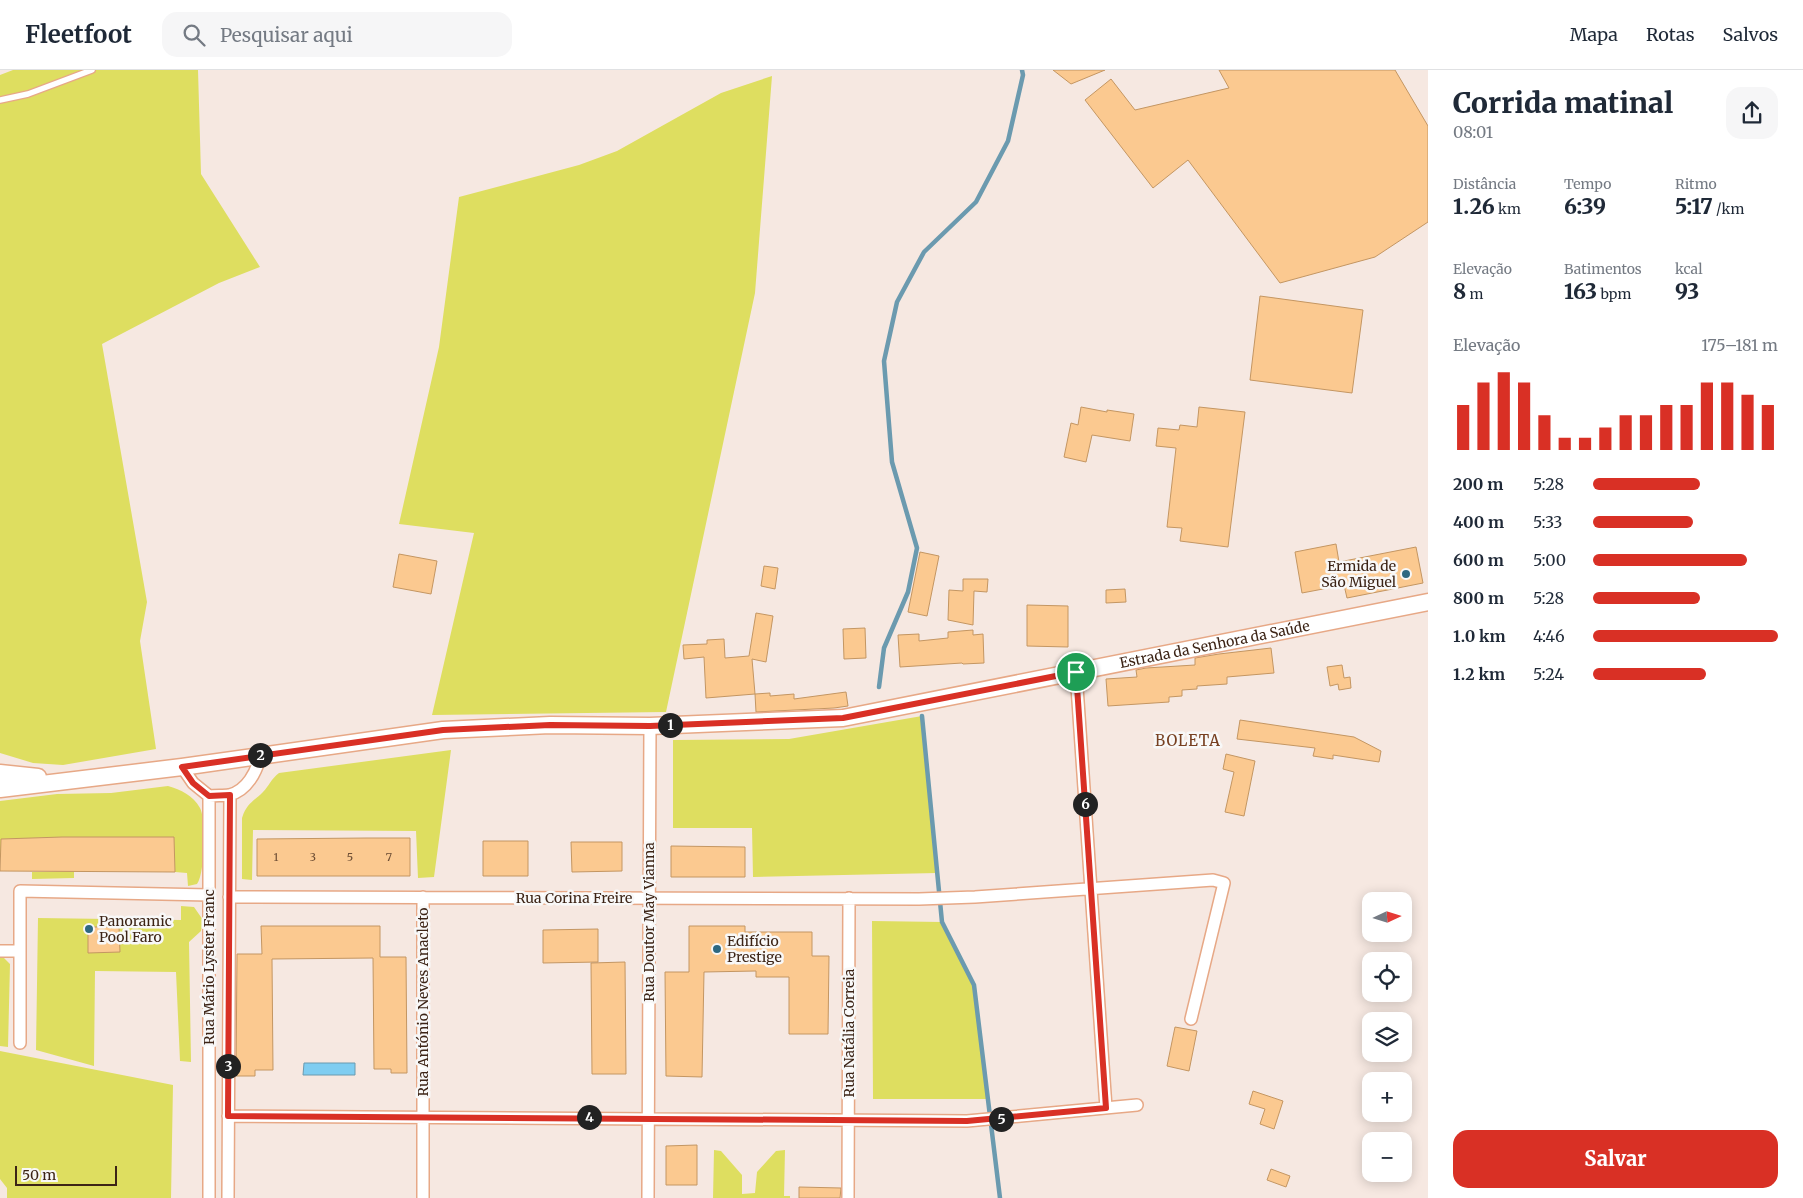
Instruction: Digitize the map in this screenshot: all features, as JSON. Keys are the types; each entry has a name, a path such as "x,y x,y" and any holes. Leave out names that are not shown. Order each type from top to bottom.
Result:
{"street":[{"name":"Estrada da Senhora da Saúde","path":"78,779 182,767 443,730 550,725 650,726 843,718 1428,602"},
{"path":"1076,672 1106,1108"},
{"name":"Rua Doutor May Vianna","path":"648,1118 650,726"},
{"path":"182,767 193,783 209,796 230,795 251,779 258,766 260,756"},
{"path":"0,773 78,779"},
{"path":"0,789 78,779"},
{"name":"Rua Mário Lyster Franc","path":"228,1198 230,795"},
{"name":"Rua Mário Lyster Franc","path":"209,796 209,1198"},
{"name":"Rua Corina Freire","path":"230,897 924,899 1214,880 1224,883 1191,1019"},
{"path":"20,1043 20,891 209,895"},
{"name":"Rua António Neves Anacleto","path":"422,1198 423,897"},
{"name":"Rua Natália Correia","path":"848,1198 849,898"},
{"path":"0,951 20,951"},
{"path":"228,1116 973,1120 1002,1119 1137,1105"},
{"path":"648,1118 648,1198"}],"lane":[{"path":"0,100 28,94 92,70"}],"shaded area":[{"path":"13,70 198,70 201,174 260,267 219,283 102,344 147,602 140,641 156,749 63,765 33,763 0,753 0,75"},
{"path":"772,76 755,293 666,712 432,715 474,533 399,524 439,347 459,197 579,165 617,151 721,93"},
{"path":"922,716 937,873 753,877 752,828 673,828 673,740 789,739"},
{"path":"451,750 434,877 418,878 416,831 253,830 252,880 242,879 242,818 248,806 279,773"},
{"path":"168,786 190,796 197,803 202,814 204,834 203,858 200,878 197,884 188,886 187,873 175,872 173,837 2,839 0,857 0,801 57,794 111,793"},
{"path":"74,871 74,878 32,879 32,872"},
{"path":"181,906 194,907 203,920 201,931 189,942 191,1062 180,1061 176,972 95,971 94,1066 36,1050 38,918 181,920"},
{"path":"872,921 942,922 974,985 989,1099 873,1099"},
{"path":"0,958 4,958 10,964 8,1047 0,1046"},
{"path":"0,1051 173,1085 171,1198 7,1198 7,1188 0,1179"},
{"path":"714,1150 721,1151 742,1175 742,1194 755,1193 757,1172 776,1151 785,1150 784,1196 790,1196 790,1198 713,1198"}],"water":[{"path":"304,1063 355,1063 355,1075 303,1075"}],"building":[{"path":"1053,70 1105,70 1071,84"},
{"path":"1219,70 1395,70 1428,126 1428,222 1375,257 1280,283 1188,160 1153,188 1085,100 1111,79 1135,110 1229,88"},
{"path":"1260,296 1363,310 1352,393 1250,380"},
{"path":"1081,407 1107,412 1107,410 1134,414 1130,441 1092,435 1086,462 1064,457 1071,423 1078,425"},
{"path":"1199,407 1245,412 1228,547 1180,541 1182,528 1167,527 1176,448 1156,446 1158,428 1179,430 1180,425 1197,427"},
{"path":"1336,544 1339,562 1416,547 1423,583 1347,598 1344,585 1302,593 1295,552"},
{"path":"920,552 939,556 927,616 908,612"},
{"path":"399,554 437,561 431,594 393,587"},
{"path":"764,566 778,568 775,589 761,586"},
{"path":"963,579 988,579 987,592 974,591 973,625 948,620 949,590 963,591"},
{"path":"1125,589 1126,602 1106,603 1106,590"},
{"path":"1027,605 1068,606 1068,647 1027,646"},
{"path":"756,613 773,616 766,662 752,659 755,694 706,698 704,657 684,659 683,645 707,644 707,640 724,639 725,658 749,656"},
{"path":"865,628 866,658 844,659 843,629"},
{"path":"973,630 973,635 983,634 984,663 900,667 898,635 919,634 919,641 948,638 948,632"},
{"path":"1271,648 1274,673 1227,677 1227,684 1197,686 1197,689 1182,690 1182,696 1169,697 1169,702 1108,706 1106,679 1137,677 1136,670 1146,668 1195,665 1195,658"},
{"path":"1342,665 1344,678 1350,677 1351,688 1339,690 1338,684 1330,686 1327,667"},
{"path":"846,692 848,706 756,712 755,694 770,693 770,696 794,694 794,699"},
{"path":"1240,720 1354,737 1381,751 1379,762 1333,755 1333,759 1313,756 1315,748 1237,739"},
{"path":"1226,754 1255,761 1244,816 1225,812 1234,772 1223,769"},
{"path":"174,837 175,872 0,871 1,839"},
{"path":"410,838 410,876 257,876 257,839"},
{"path":"483,841 528,841 528,876 483,876"},
{"path":"571,842 622,842 622,871 572,872"},
{"path":"671,846 745,847 745,877 671,877"},
{"path":"261,926 380,926 380,957 406,957 407,1073 391,1073 391,1069 374,1069 373,958 272,959 273,1070 255,1070 255,1076 236,1076 237,954 262,954"},
{"path":"689,926 745,926 745,932 812,932 812,956 829,956 828,1034 789,1034 789,977 756,977 756,971 704,972 702,1077 666,1076 665,972 689,972"},
{"path":"88,927 119,927 120,952 88,953"},
{"path":"598,929 598,962 543,963 543,930"},
{"path":"625,962 626,1074 592,1074 591,963"},
{"path":"1175,1027 1197,1031 1189,1071 1167,1066"},
{"path":"1253,1091 1283,1101 1274,1129 1260,1124 1265,1109 1249,1104"},
{"path":"697,1145 697,1185 666,1185 666,1146"},
{"path":"1271,1169 1290,1176 1286,1187 1267,1180"},
{"path":"799,1187 841,1188 840,1198 799,1198"}],"waterway":[{"path":"879,687 884,648 908,592 917,548 892,462 884,361 897,302 924,252 976,202 1008,141 1023,75 1022,70"},
{"path":"922,716 942,922 974,985 1000,1198"}],"place":[{"name":"Ermida de São Miguel","path":"1406,574"},
{"name":"Panoramic Pool Faro","path":"89,929"},
{"name":"Edifício Prestige","path":"717,949"}],"district":[{"name":"BOLETA","path":"1188,741"}],"route":[{"path":"1076,672 1106,1108 967,1121 228,1116 230,795 209,796 193,783 182,767 443,730 550,725 650,726 843,718 1076,672"}]}
